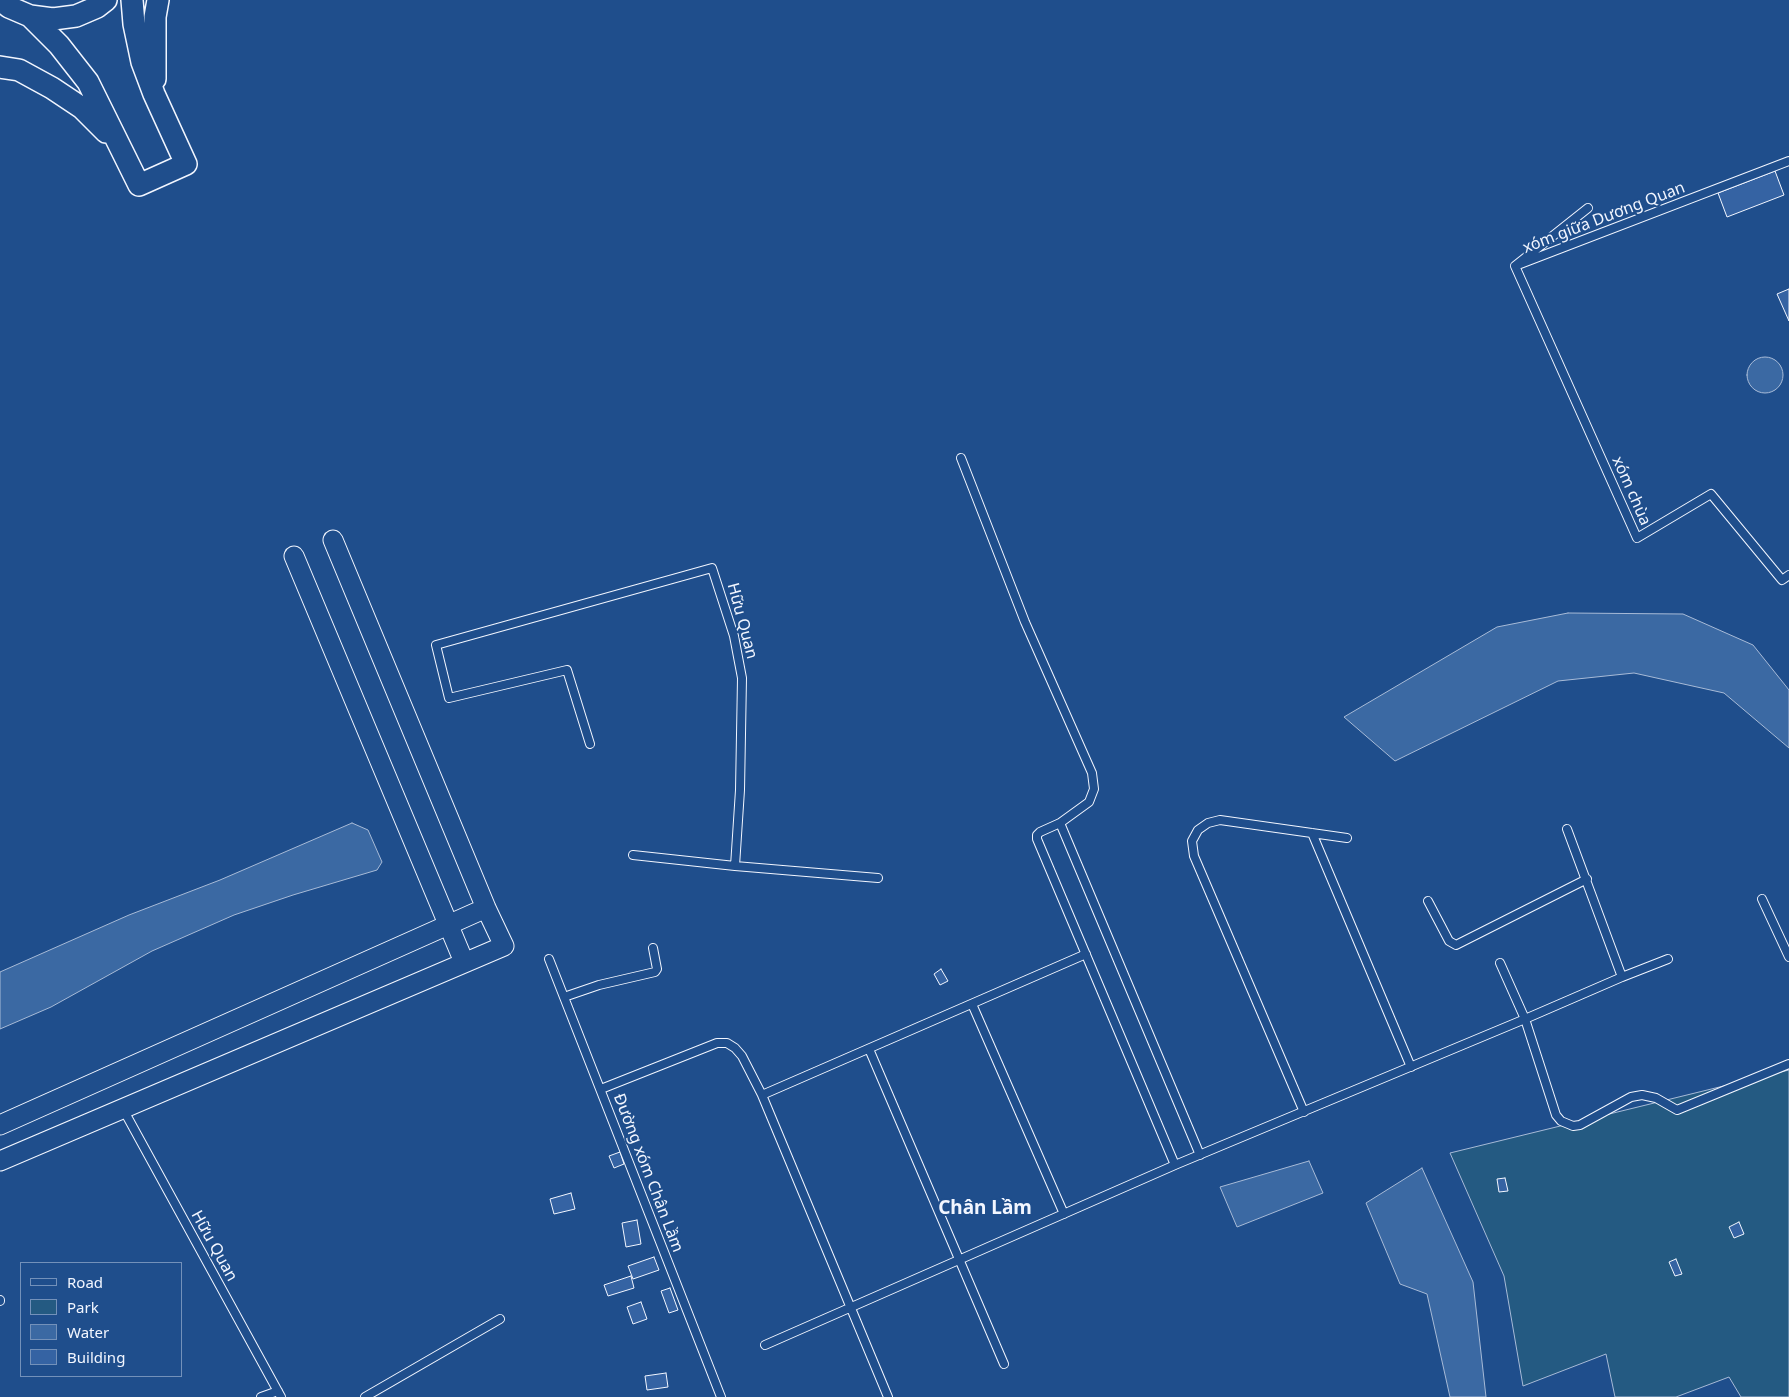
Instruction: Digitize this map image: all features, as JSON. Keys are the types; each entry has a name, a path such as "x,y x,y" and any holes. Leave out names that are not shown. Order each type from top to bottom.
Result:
{"main road":[{"path":"2,7 30,16 53,19 76,16 97,7 106,0"},
{"path":"30,16 59,45 88,82 139,185 186,164 154,94 142,62 134,24 132,0"},
{"path":"154,94 155,17 158,0"},
{"path":"0,67 19,70 52,88 82,108 119,145"}],"street":[{"path":"0,1161 504,946 486,908 333,540"},
{"path":"294,556 464,962"},
{"path":"0,1125 486,908"}],"lane":[{"name":"xóm giữa Dương Quan","path":"1515,266 1789,161"},
{"name":"xóm giữa Dương Quan","path":"1515,266 1588,208"},
{"name":"xóm chùa","path":"1515,266 1637,538 1711,494 1782,580 1789,575"},
{"path":"961,458 1025,622 1092,773 1094,789 1088,802 1060,823 1040,832 1037,835 1037,839 1175,1165"},
{"name":"Hữu Quan","path":"590,744 567,670 450,698 436,645 712,568 734,636 742,678 740,790 735,866"},
{"path":"1304,1112 1194,856 1192,841 1198,830 1208,823 1220,820 1347,838"},
{"path":"1060,823 1200,1155"},
{"path":"1568,829 1622,977"},
{"path":"1312,833 1412,1067"},
{"path":"632,855 878,878"},
{"path":"1428,901 1449,941 1456,945 1587,878"},
{"path":"1762,899 1789,957"},
{"path":"564,997 599,985 655,972 657,969 653,948"},
{"path":"762,1095 1086,954"},
{"name":"Đường xóm Chân Lầm","path":"549,959 721,1397"},
{"path":"765,1344 1175,1165 1668,959"},
{"path":"1500,963 1525,1019 1556,1115 1561,1122 1567,1125 1580,1125 1631,1097 1642,1094 1656,1098 1676,1110 1789,1064"},
{"path":"972,1004 1064,1214"},
{"path":"600,1089 717,1043 735,1048 742,1056 762,1095 888,1397"},
{"path":"869,1049 1004,1364"},
{"name":"Hữu Quan","path":"123,1109 279,1394"},
{"path":"365,1397 500,1319"},
{"path":"262,1397 279,1394"}],"green space":[{"path":"1789,1070 1789,1397 1741,1397 1729,1377 1676,1397 1615,1397 1606,1354 1523,1386 1504,1276 1450,1153"}],"water":[{"path":"1765,357 1772,358 1778,362 1782,368 1782,382 1778,388 1772,392 1765,393 1758,392 1752,388 1748,382 1747,375 1748,368 1752,362 1758,358"},
{"path":"1568,613 1683,614 1753,645 1789,690 1789,748 1724,693 1634,673 1558,681 1395,761 1344,717 1497,627"},
{"path":"352,823 368,830 382,862 377,870 234,915 152,951 51,1007 0,1029 0,972 129,915 220,880"},
{"path":"1309,1161 1323,1193 1237,1227 1220,1187"},
{"path":"1422,1168 1473,1282 1486,1397 1450,1397 1427,1294 1400,1284 1366,1203"}],"building":[{"path":"1775,171 1784,195 1727,217 1718,193"},
{"path":"1789,289 1789,321 1777,294"},
{"path":"941,969 948,981 940,985 934,974"},
{"path":"620,1152 624,1164 614,1168 609,1156"},
{"path":"1505,1178 1508,1191 1499,1192 1497,1179"},
{"path":"571,1193 575,1209 554,1214 550,1199"},
{"path":"637,1220 641,1244 626,1247 622,1223"},
{"path":"1739,1222 1744,1234 1734,1238 1729,1227"},
{"path":"654,1257 659,1270 633,1279 628,1266"},
{"path":"1676,1259 1682,1274 1675,1276 1669,1262"},
{"path":"631,1276 634,1288 608,1296 604,1285"},
{"path":"670,1288 678,1310 669,1313 661,1291"},
{"path":"641,1302 647,1319 633,1324 627,1307"},
{"path":"666,1373 668,1387 647,1390 645,1376"}],"district":[{"name":"Chân Lầm","path":"985,1209"}]}
